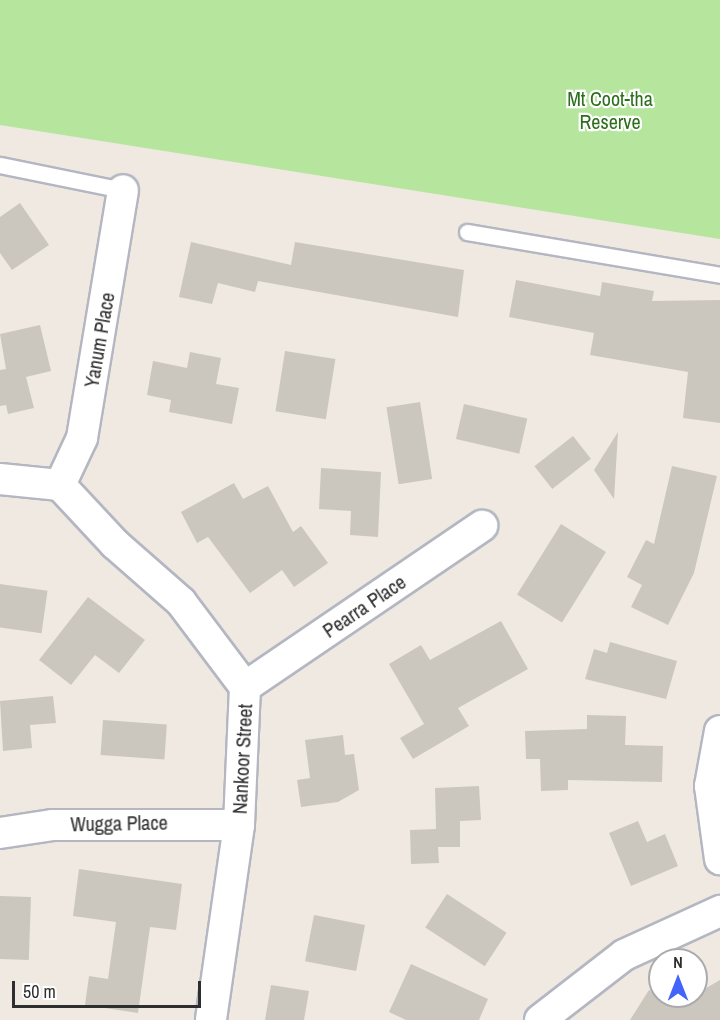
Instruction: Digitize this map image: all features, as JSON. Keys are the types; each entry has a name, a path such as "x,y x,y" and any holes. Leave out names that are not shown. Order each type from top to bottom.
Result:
{"street":[{"name":"Yanum Place","path":"60,485 82,438 123,190"},
{"path":"0,479 60,485"},
{"name":"Nankoor Street","path":"60,485 115,544 181,602 245,687 239,825 211,1020"},
{"name":"Pearra Place","path":"245,687 482,526"},
{"path":"720,730 710,786 720,859"},
{"name":"Wugga Place","path":"0,833 53,825 239,825"},
{"path":"540,1020 624,955 720,911"}],"lane":[{"path":"0,165 123,190"},
{"path":"467,232 720,275"}],"green space":[{"name":"Mt Coot-tha Reserve","path":"0,0 720,0 720,239 0,125"}],"building":[{"path":"20,203 49,245 12,270 0,253 0,217"},
{"path":"191,242 291,265 295,242 464,270 458,317 258,281 255,292 218,283 212,304 179,297"},
{"path":"516,280 600,296 602,282 654,291 652,301 720,300 720,423 683,418 688,372 590,355 594,333 509,317"},
{"path":"40,325 51,371 26,377 34,408 8,414 6,405 0,406 0,370 6,369 0,334"},
{"path":"285,351 335,359 326,419 275,411"},
{"path":"190,352 221,358 216,384 239,388 232,424 169,412 171,400 147,395 153,361 187,368"},
{"path":"420,402 432,479 399,484 386,407"},
{"path":"464,404 527,419 519,454 456,439"},
{"path":"618,432 614,499 594,470"},
{"path":"573,436 591,459 552,489 534,466"},
{"path":"672,466 717,476 694,573 668,625 631,607 642,585 627,577 646,540 654,544"},
{"path":"321,468 381,472 378,537 350,535 351,511 319,509"},
{"path":"234,483 243,499 268,486 293,532 301,526 328,563 294,587 282,570 250,593 208,537 197,543 181,512"},
{"path":"561,524 606,552 562,622 517,594"},
{"path":"0,584 48,591 42,633 0,627"},
{"path":"88,597 145,640 119,673 95,655 71,685 39,660"},
{"path":"501,621 528,669 458,708 469,726 413,759 400,738 424,724 389,664 421,645 430,660"},
{"path":"610,642 677,661 666,699 585,679 594,649 607,653"},
{"path":"53,696 56,723 30,725 32,748 3,751 0,701"},
{"path":"587,715 626,716 625,745 663,746 662,782 568,780 568,790 541,791 540,759 526,759 525,731 587,729"},
{"path":"103,720 167,724 164,759 101,755"},
{"path":"343,735 345,755 354,754 359,790 338,802 301,807 297,780 310,778 305,740"},
{"path":"479,786 481,820 460,821 460,847 438,847 439,863 411,864 410,830 436,829 435,788"},
{"path":"638,821 647,842 665,834 678,866 631,886 609,833"},
{"path":"79,869 182,884 176,930 150,927 138,1013 85,1005 89,976 108,979 116,922 73,916"},
{"path":"447,894 507,933 485,966 425,928"},
{"path":"0,896 31,897 29,960 0,959"},
{"path":"314,915 365,925 356,971 305,961"},
{"path":"411,964 488,999 479,1020 406,1020 389,1012"},
{"path":"720,980 720,1020 630,1020 648,992 648,1008 708,1008 708,987"},
{"path":"271,985 309,991 304,1020 265,1020"}]}
